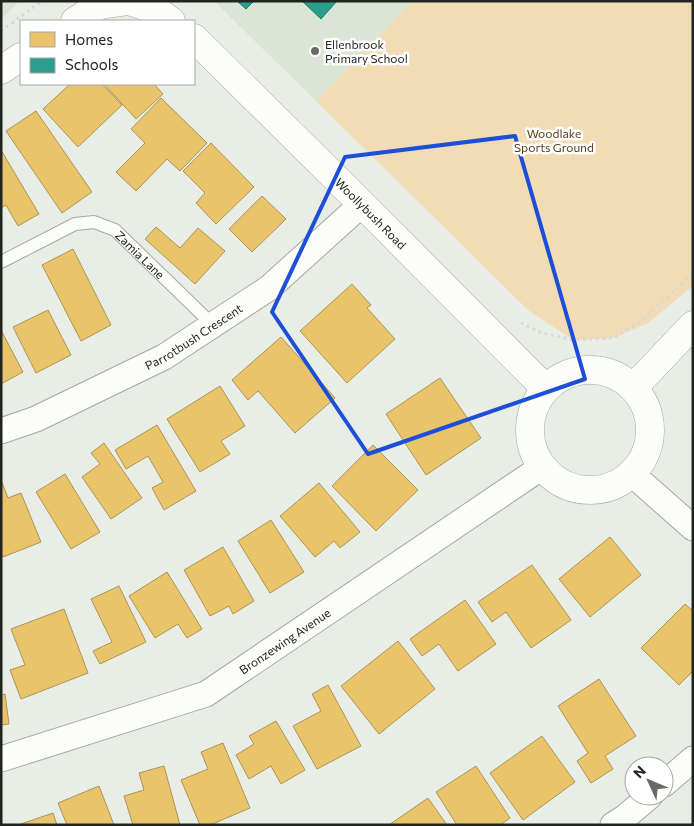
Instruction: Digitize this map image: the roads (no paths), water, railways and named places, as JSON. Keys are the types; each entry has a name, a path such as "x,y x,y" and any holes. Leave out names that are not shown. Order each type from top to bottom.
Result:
{"street":[{"path":"78,20 100,5 130,1 163,15"},
{"name":"Woollybush Road","path":"195,39 546,389"},
{"path":"1,70 20,57"},
{"name":"Parrotbush Crescent","path":"1,431 36,419 164,357 269,288 362,204"},
{"path":"634,387 693,325"},
{"path":"599,369 618,376 634,387 645,403 651,421 650,440 644,459 632,474 615,485 596,490 575,488 557,481 542,467 534,452 530,436 530,419 536,403 546,389 561,376 580,370 599,369"},
{"name":"Bronzewing Avenue","path":"1,759 206,694 542,467"},
{"path":"632,474 693,528"},
{"path":"674,775 693,759"},
{"path":"613,825 638,806"}],"lane":[{"name":"Zamia Lane","path":"1,262 75,224 94,222 115,230 213,325"}],"place":[{"name":"Ellenbrook Primary School","path":"315,51"}],"park label":[{"name":"Woodlake Sports Ground","path":"554,140"}]}
